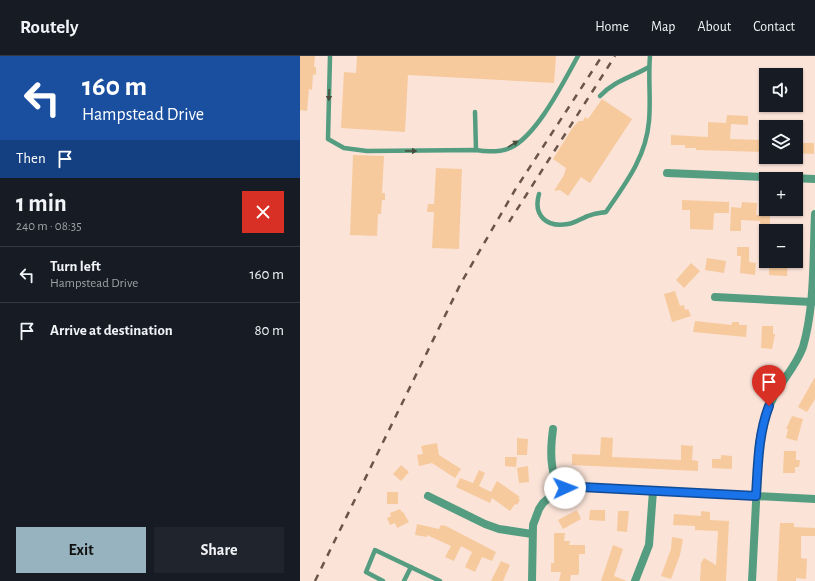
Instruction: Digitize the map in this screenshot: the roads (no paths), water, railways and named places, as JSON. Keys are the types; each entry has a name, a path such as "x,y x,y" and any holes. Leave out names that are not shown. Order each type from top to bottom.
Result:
{"street":[{"path":"667,173 815,179"},
{"path":"752,581 759,444 763,423 776,392 802,349 808,329 812,302 815,214"},
{"path":"715,297 812,302"},
{"path":"553,429 551,463 559,489"},
{"path":"532,581 532,534 535,517 538,509 543,503 559,489 581,487 815,499"},
{"path":"635,581 649,545 653,491"},
{"path":"428,496 485,524 499,529 532,534"}],"lane":[{"path":"330,56 328,140 344,148 366,151 476,150 488,152 510,148 529,134 558,91 578,56"},
{"path":"539,194 536,202 542,219 559,225 570,224 591,215 606,212 637,167 647,138 651,95 649,68 650,56"},
{"path":"600,96 610,85 633,77 649,68"},
{"path":"475,112 476,150"},
{"path":"383,581 366,572 375,550 440,581"},
{"path":"404,581 411,567"}],"railway":[{"path":"315,581 461,283 515,190 602,56"},
{"path":"509,222 615,56"}]}
